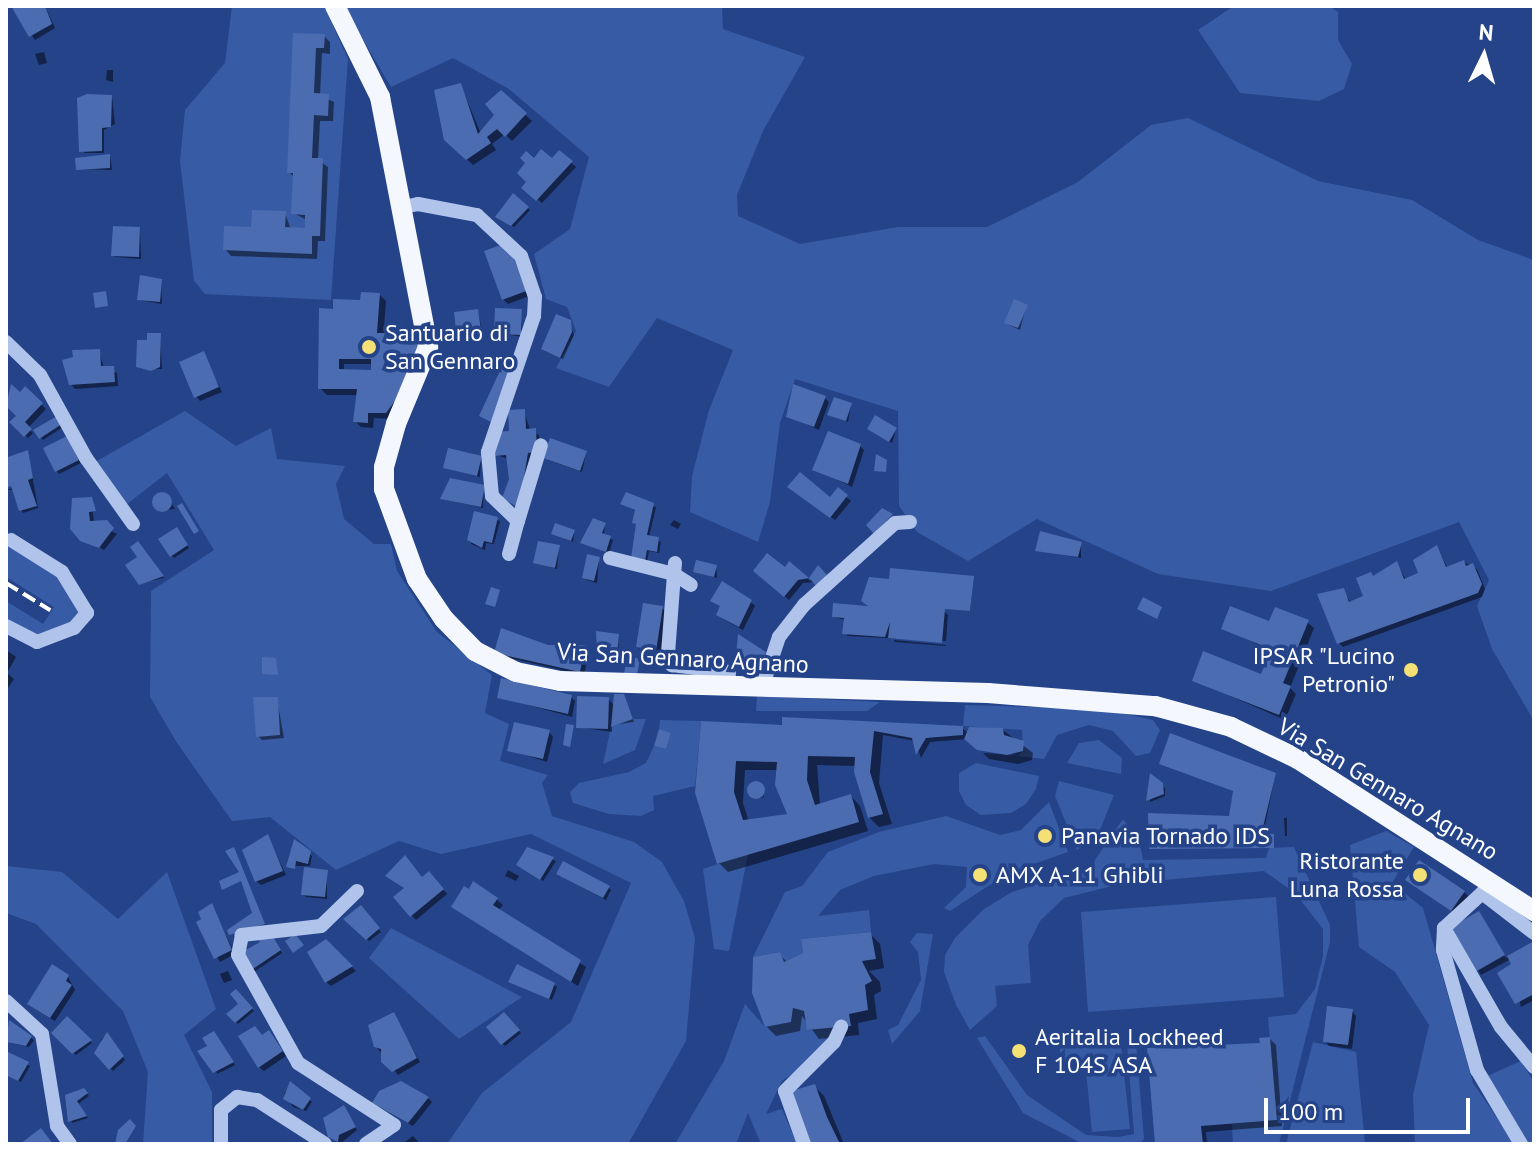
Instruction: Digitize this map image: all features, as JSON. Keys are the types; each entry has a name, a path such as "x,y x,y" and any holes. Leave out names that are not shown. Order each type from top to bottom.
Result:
{"main road":[{"name":"Via San Gennaro Agnano","path":"335,6 380,97 428,347 396,424 384,467 384,489 412,568 444,619 475,651 516,672 560,681 1105,699 1155,706 1231,727 1298,759 1488,888 1529,906"}],"street":[{"path":"403,207 418,204 477,215 521,256 535,297 534,316 488,452 492,496 518,521"},
{"path":"6,342 40,375 86,458 133,524"},
{"path":"509,554 541,445"},
{"path":"762,688 779,637 804,605 895,523 910,522"},
{"path":"6,626 37,642 74,628 87,613 62,572 11,540"},
{"path":"610,558 675,568 691,585"},
{"path":"675,568 668,653 672,665 729,672 728,686"},
{"path":"1521,1144 1477,1070 1443,950 1444,928 1488,888 1534,933"},
{"path":"357,891 321,926 242,935 238,955 298,1063 394,1125 366,1144"},
{"path":"1444,928 1501,1027 1534,1067"},
{"path":"6,1001 42,1034 57,1126 70,1144"},
{"path":"804,1144 785,1091 834,1042 841,1027"},
{"path":"221,1144 221,1110 237,1097 257,1100 325,1144"}],"shaded area":[{"path":"232,6 324,6 348,59 331,300 205,294 194,281 180,161 185,110 225,63"},
{"path":"343,6 722,6 723,29 805,57 763,131 737,195 738,216 800,244 898,227 987,227 1078,182 1151,125 1188,118 1318,181 1412,200 1478,240 1534,260 1534,721 1492,649 1477,606 1489,580 1459,522 1271,591 1158,574 1037,519 968,561 917,532 899,506 898,411 795,379 780,423 770,502 758,542 690,512 692,476 709,410 733,350 657,318 609,387 556,368 576,331 567,307 546,299 534,254 570,229 589,157 509,89 453,58 391,87"},
{"path":"1234,6 1329,6 1338,12 1338,40 1352,64 1344,89 1319,101 1240,93 1198,30"},
{"path":"185,411 236,446 271,428 277,459 345,466 336,484 344,519 374,544 391,544 397,571 437,632 492,675 485,713 509,724 500,761 548,775 542,783 552,816 634,842 662,862 684,901 695,938 686,1041 628,1144 447,1144 482,1093 571,1022 631,883 531,834 441,854 399,841 336,870 270,817 232,821 177,743 150,697 151,591 214,550 167,473 122,508 95,462"},
{"path":"6,543 60,576 81,614 74,622 36,636 6,622 6,601 43,624 54,607 6,577"},
{"path":"757,696 880,702 867,711 756,711"},
{"path":"965,705 1104,709 1153,720 1160,730 1150,753 1136,756 1113,731 1089,725 1057,735 1044,759 1018,756 1023,751 1022,730 963,726"},
{"path":"633,719 646,719 635,750 603,764 611,727"},
{"path":"660,720 701,721 695,786 653,796 654,810 641,816 609,814 573,803 570,792 579,783 629,772 646,763 654,746 666,749 671,733 659,729"},
{"path":"1099,740 1122,758 1121,774 1067,763 1079,743"},
{"path":"976,763 1039,776 1036,789 1026,804 1011,813 981,815 966,805 959,791 959,773"},
{"path":"1059,781 1114,795 1098,835 1077,850 1055,796"},
{"path":"1049,802 1068,852 1008,873 950,911 944,908 966,887 967,867 934,864 874,876 840,890 818,916 869,910 871,932 801,939 803,953 784,962 779,952 753,957 785,892 802,886 828,852 879,832 946,816 1000,835 1021,830"},
{"path":"1123,819 1140,844 1143,860 1266,858 1269,848 1294,847 1330,925 1330,942 1279,1144 1233,1144 1232,1124 1277,1120 1268,1017 1296,1014 1315,989 1323,956 1323,929 1295,893 1264,871 1120,884 1064,898 1040,921 1028,945 1031,983 995,986 997,1006 970,1030 956,1005 944,972 945,955 955,938 984,909 1012,892 1090,867"},
{"path":"1386,831 1414,847 1392,883 1423,908 1473,1083 1515,1144 1415,1144 1413,1095 1429,1025 1395,972 1359,947 1350,845"},
{"path":"748,854 729,951 714,949 703,869"},
{"path":"6,866 62,872 118,919 167,872 216,1009 184,1035 212,1092 212,1144 143,1144 148,1072 123,1011 36,924 6,913"},
{"path":"1276,897 1284,997 1088,1012 1081,912"},
{"path":"391,928 522,997 459,1039 369,958"},
{"path":"917,933 933,934 920,1011 892,1044 888,1030 898,1025 921,980 918,952 910,942"},
{"path":"745,1004 765,1027 791,1022 793,1008 804,1011 808,1030 837,1028 811,1061 782,1081 766,1114 782,1109 797,1144 761,1144 748,1113 736,1144 675,1144 724,1061"},
{"path":"1120,1035 1130,1129 1092,1132 1086,1071 1062,1072 1059,1040"},
{"path":"985,1036 1027,1095 1086,1135 1118,1137 1134,1134 1127,1044 1136,1043 1144,1139 1139,1144 1081,1143 1023,1113 977,1038"},
{"path":"1313,1042 1356,1052 1365,1144 1286,1144"},
{"path":"1521,1061 1534,1082 1534,1144 1528,1144 1487,1076"}],"building":[{"path":"11,6 45,6 52,24 29,37"},
{"path":"293,33 325,34 324,48 316,48 314,93 329,94 328,116 314,115 312,158 323,158 320,236 312,236 312,254 223,250 224,226 251,227 252,210 286,211 285,227 305,228 305,215 291,214 293,173 287,173"},
{"path":"461,83 478,134 494,115 485,104 501,90 527,113 505,137 497,129 487,137 491,143 466,160 444,140 434,90"},
{"path":"87,94 112,95 111,127 102,128 102,151 79,152 77,98"},
{"path":"541,149 552,158 559,150 573,161 536,201 521,188 526,182 517,173 525,163 520,158 526,151 534,158"},
{"path":"110,154 110,168 76,170 75,158"},
{"path":"513,193 529,207 511,226 495,217"},
{"path":"113,226 140,227 139,257 111,256"},
{"path":"506,243 529,290 502,300 484,251"},
{"path":"140,275 162,279 160,302 137,300"},
{"path":"106,291 108,306 95,308 93,293"},
{"name":"Santuario di San Gennaro","path":"361,292 380,293 377,333 385,333 385,325 406,326 406,336 420,335 418,359 403,390 386,413 368,413 368,423 353,422 357,389 318,389 319,308 333,309 333,299 360,300","holes":["339,359 371,359 371,370 339,369"]},
{"path":"1014,299 1028,305 1018,328 1004,323"},
{"path":"495,308 522,309 521,335 494,334"},
{"path":"478,309 482,337 457,340 454,312"},
{"path":"556,314 571,320 572,332 560,358 541,349"},
{"path":"147,333 161,333 160,367 151,371 136,367 137,340 147,340"},
{"path":"100,349 101,366 114,366 115,382 69,385 62,360 73,357 72,350"},
{"path":"204,351 219,387 194,398 179,362"},
{"path":"504,362 516,367 491,422 479,416"},
{"path":"11,384 20,392 25,386 43,403 25,422 32,429 24,437 9,422 16,416 6,406"},
{"path":"793,384 826,396 814,427 786,417"},
{"path":"834,397 852,403 846,421 827,415"},
{"path":"525,409 526,429 536,428 537,452 528,453 519,508 502,498 509,479 506,455 494,456 497,432 509,431 508,410"},
{"path":"875,415 897,428 889,442 867,429"},
{"path":"57,416 62,424 39,439 33,430"},
{"path":"828,431 861,444 848,484 812,470"},
{"path":"67,436 79,460 55,472 43,448"},
{"path":"550,438 587,451 580,471 543,458"},
{"path":"448,448 482,456 477,476 443,468"},
{"path":"28,450 33,478 28,480 37,506 19,511 11,486 6,488 6,465 8,457"},
{"path":"876,454 887,460 886,472 874,471"},
{"path":"800,472 830,497 838,487 848,495 830,518 787,487"},
{"path":"450,478 485,485 481,507 440,499"},
{"path":"162,492 169,495 172,502 169,509 162,512 155,509 152,502 155,495"},
{"path":"626,492 654,503 647,535 659,537 657,552 647,550 645,561 631,558 635,510 620,504"},
{"path":"92,497 96,511 89,512 90,521 107,520 114,528 99,548 80,541 70,529 72,498"},
{"path":"182,503 199,531 194,534 177,506"},
{"path":"882,508 893,514 874,534 866,525"},
{"path":"474,511 498,517 492,543 484,541 482,548 467,540"},
{"path":"593,518 606,523 602,533 611,536 606,552 580,543"},
{"path":"555,523 575,530 571,541 551,534"},
{"path":"177,527 188,545 170,557 158,539"},
{"path":"1040,531 1082,542 1078,557 1035,551"},
{"path":"138,541 164,576 139,585 125,565 137,557 130,547"},
{"path":"538,541 560,545 555,568 533,563"},
{"path":"1437,545 1446,567 1464,560 1466,566 1473,563 1482,584 1478,593 1337,644 1317,594 1344,588 1349,602 1363,596 1356,578 1371,572 1373,576 1397,561 1404,579 1418,573 1413,560"},
{"path":"767,553 785,567 789,561 809,578 798,580 784,597 753,571"},
{"path":"587,554 600,557 594,581 582,578"},
{"path":"696,560 717,565 714,577 693,572"},
{"path":"818,565 828,576 817,587 809,578"},
{"path":"890,568 974,576 970,611 945,609 942,643 888,638 890,622 885,637 842,634 844,618 832,617 833,603 868,606 861,601 869,577 889,579"},
{"path":"722,581 752,600 739,627 716,615 720,606 710,601"},
{"path":"491,587 500,590 495,607 485,604"},
{"path":"1143,597 1162,607 1157,619 1137,609"},
{"path":"643,603 663,606 656,651 636,647"},
{"path":"1230,606 1269,621 1275,607 1309,620 1283,683 1291,686 1279,715 1192,681 1203,651 1261,674 1271,649 1221,629"},
{"path":"501,628 548,645 585,645 580,672 494,653"},
{"path":"596,631 619,634 617,655 597,652"},
{"path":"738,634 766,652 762,669 735,666"},
{"path":"627,656 640,659 637,675 624,674"},
{"path":"262,657 276,658 278,675 262,674"},
{"path":"501,678 572,695 568,714 497,698"},
{"path":"614,694 624,694 633,719 611,727"},
{"path":"577,696 609,697 608,729 576,728"},
{"path":"253,697 278,697 280,735 256,737"},
{"path":"782,717 963,726 963,735 926,738 916,755 912,738 874,731 870,772 883,814 868,818 854,772 855,757 808,756 807,780 815,805 851,794 859,822 717,864 695,793 701,721 782,725","holes":["736,761 777,762 775,785 787,814 743,820 734,792"]},
{"path":"514,722 550,730 543,759 507,751"},
{"path":"566,724 574,725 570,747 563,745"},
{"path":"969,727 1003,728 1004,735 1024,741 1023,751 1007,755 977,750 964,739"},
{"path":"659,729 671,733 666,749 654,746"},
{"path":"1170,733 1276,773 1263,827 1263,833 1274,834 1274,848 1149,849 1148,813 1229,816 1233,791 1159,764"},
{"path":"1150,773 1163,783 1164,794 1146,801"},
{"path":"756,781 765,790 756,799 747,790"},
{"path":"268,834 283,871 255,882 242,850"},
{"path":"294,839 311,851 308,864 296,861 295,869 286,867"},
{"path":"234,847 265,924 229,935 227,930 252,913 241,881 222,890 219,881 239,872 225,851"},
{"path":"527,847 554,857 540,880 516,865"},
{"path":"405,855 422,877 429,871 444,889 410,917 393,897 404,888 385,876"},
{"path":"1419,860 1465,891 1451,911 1405,880"},
{"path":"563,861 610,886 603,898 556,874"},
{"path":"304,867 328,870 325,897 301,895"},
{"path":"473,881 498,898 493,905 581,960 571,982 451,907 464,886 469,889"},
{"path":"212,903 232,950 214,959 196,922 201,919 198,912"},
{"path":"361,905 380,928 366,940 343,919"},
{"path":"1479,911 1505,955 1475,972 1450,928"},
{"path":"871,932 876,959 862,961 872,981 865,985 868,1010 849,1014 851,1026 807,1030 804,1011 793,1008 791,1022 765,1027 752,993 753,957 780,952 784,962 803,953 801,939"},
{"path":"295,934 304,945 293,953 285,941"},
{"path":"273,937 281,950 250,971 244,951 260,942 257,938"},
{"path":"326,939 353,966 325,983 307,952"},
{"path":"1534,941 1534,994 1515,1004 1497,973 1511,964 1507,956"},
{"path":"52,964 69,975 66,981 72,985 50,1018 27,1004"},
{"path":"517,964 555,983 549,999 508,982"},
{"path":"236,989 253,1008 235,1023 226,1014 238,1004 230,994"},
{"path":"1327,1006 1353,1009 1348,1045 1323,1042"},
{"path":"394,1012 417,1058 392,1072 381,1062 381,1049 374,1047 368,1025"},
{"path":"504,1012 520,1030 501,1045 486,1027"},
{"path":"67,1016 92,1040 72,1054 51,1033"},
{"path":"9,1020 32,1036 26,1046 6,1042"},
{"path":"255,1026 262,1035 269,1030 283,1051 258,1068 238,1036"},
{"path":"214,1031 234,1062 213,1073 197,1051 207,1046 202,1038"},
{"path":"107,1032 124,1056 109,1070 94,1053"},
{"path":"1270,1037 1277,1120 1201,1126 1203,1144 1155,1144 1147,1048 1260,1043 1259,1038"},
{"path":"6,1051 29,1062 18,1081 6,1075"},
{"path":"290,1081 311,1098 303,1110 283,1099"},
{"path":"401,1081 429,1097 408,1123 372,1103 379,1091"},
{"path":"815,1084 840,1144 809,1144 788,1092"},
{"path":"84,1088 88,1093 77,1101 87,1116 68,1122 65,1095"},
{"path":"344,1105 356,1127 339,1135 338,1142 328,1137 323,1118"},
{"path":"130,1119 136,1126 125,1144 115,1144 118,1130"},
{"path":"41,1128 53,1144 20,1144"}],"railway":[{"path":"6,583 50,610"}],"place":[{"name":"Santuario di San Gennaro","path":"369,347"},
{"name":"IPSAR \"Lucino Petronio\"","path":"1411,670"},
{"name":"Panavia Tornado IDS","path":"1045,836"},
{"name":"AMX A-11 Ghibli","path":"980,875"},
{"name":"Ristorante Luna Rossa","path":"1420,875"},
{"name":"Aeritalia Lockheed F 104S ASA","path":"1019,1051"}]}
